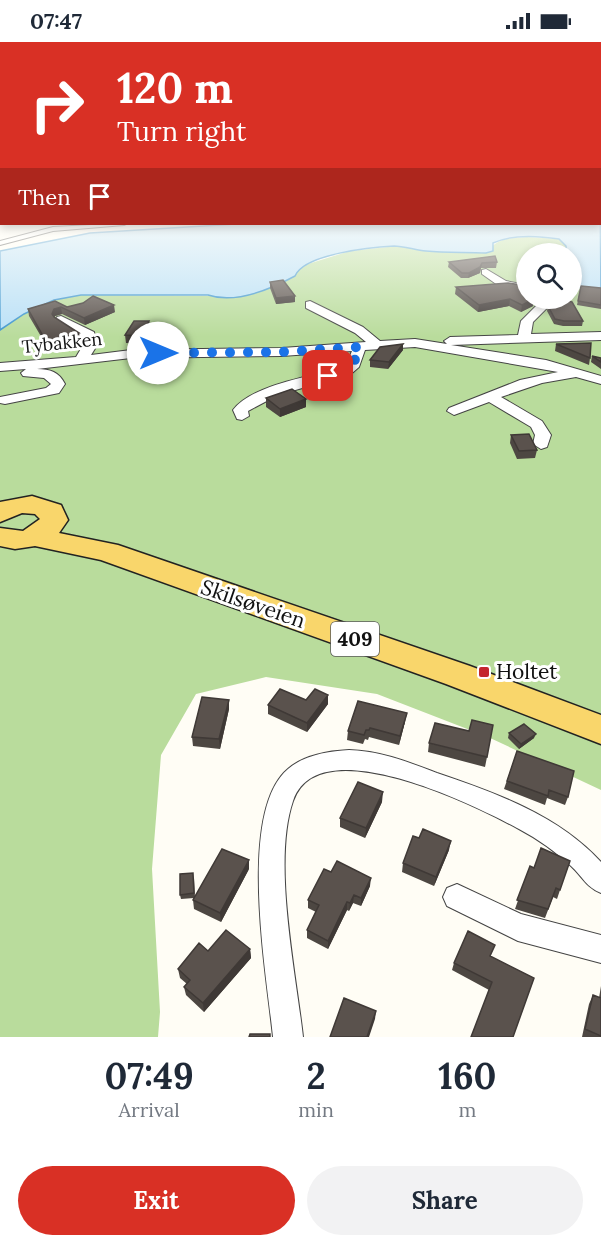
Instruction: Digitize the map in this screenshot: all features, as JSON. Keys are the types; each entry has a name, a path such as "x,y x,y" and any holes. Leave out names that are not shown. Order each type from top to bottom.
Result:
{"main road":[{"name":"409","path":"0,537 15,540 45,528 51,511 43,505 6,507"},
{"name":"Skilsøveien","path":"45,528 458,675 601,730"}],"street":[{"path":"486,272 503,284 516,286"},
{"path":"310,305 360,330 378,346"},
{"path":"524,337 527,321 540,309"},
{"path":"61,320 89,335 89,347 81,360"},
{"name":"Tybakken","path":"0,368 131,354 282,352 524,337 601,336"},
{"name":"Tybakken","path":"415,343 546,364 597,378"},
{"path":"242,416 240,410 252,401 293,386 346,371 352,367 360,347"},
{"path":"0,368 9,373 49,374 56,379 58,384 50,392 5,400"},
{"path":"454,411 507,388 542,378 562,375 597,378"},
{"path":"490,397 537,424 543,435 541,444"},
{"path":"288,1037 276,926 273,837 277,808 284,792 294,777 308,768 326,762 362,759 393,767 506,811 558,840 591,868 601,881"},
{"path":"457,897 518,927 601,949"}],"green space":[{"path":"496,243 516,243 516,309 582,309 582,288 601,291 601,790 488,737 377,694 266,677 196,694 161,755 152,869 160,1012 158,1037 0,1037 0,330 24,314 54,300 81,295 210,296 296,271 308,264 350,251 397,246 426,251 486,253"}],"water":[{"path":"38,243 493,243 493,251 486,253 434,252 394,246 340,253 311,262 301,268 295,276 275,286 253,294 230,298 208,295 81,295 54,300 24,314 0,330 0,251"},
{"path":"582,243 600,243 601,291 582,288"}],"building":[{"path":"495,256 497,262 482,263 480,267 469,273 462,273 449,262"},
{"path":"283,280 295,296 276,298 270,282"},
{"path":"516,284 516,302 510,299 479,305 456,287"},
{"path":"582,286 601,288 601,305 582,302"},
{"path":"93,296 114,305 84,318 61,307 54,309 52,314 54,317 79,333 67,336 68,339 47,343 28,309 55,301 67,307 83,303"},
{"path":"550,309 576,309 583,321 564,321 555,319"},
{"path":"134,321 149,321 141,336 125,335"},
{"path":"591,343 590,358 556,344"},
{"path":"403,344 389,362 370,360 380,347"},
{"path":"292,389 306,399 280,409 266,398"},
{"path":"529,434 537,450 519,451 511,435"},
{"path":"280,689 306,700 315,689 328,695 307,723 268,705"},
{"path":"202,697 229,700 219,739 192,737"},
{"path":"358,701 407,713 400,736 370,728 364,735 348,731"},
{"path":"472,720 493,725 487,757 429,743 435,723 469,731"},
{"path":"524,724 536,734 521,744 509,733"},
{"path":"517,751 574,771 568,797 549,790 548,796 507,781"},
{"path":"358,782 383,792 366,828 340,818"},
{"path":"423,829 451,841 436,877 403,863 413,836 419,838"},
{"path":"541,848 570,861 560,890 556,888 548,909 517,900 530,866 534,868"},
{"path":"222,849 249,860 220,913 193,900"},
{"path":"337,861 371,878 361,898 354,895 350,903 347,902 328,941 307,930 319,905 308,900 324,869 331,872"},
{"path":"193,873 194,893 180,895 180,874"},
{"path":"226,930 250,949 203,1003 184,987 190,980 178,969 199,943 208,951"},
{"path":"468,931 495,945 490,956 534,978 513,1037 471,1037 492,982 454,963"},
{"path":"593,995 601,998 601,1036 585,1029"},
{"path":"344,998 376,1011 367,1037 330,1037"},
{"path":"250,1034 270,1034 270,1037 249,1037"}],"place":[{"name":"Holtet","path":"484,672"}],"route":[{"path":"158,353 282,352 360,347 361,349 355,354 352,367 328,376"}]}
